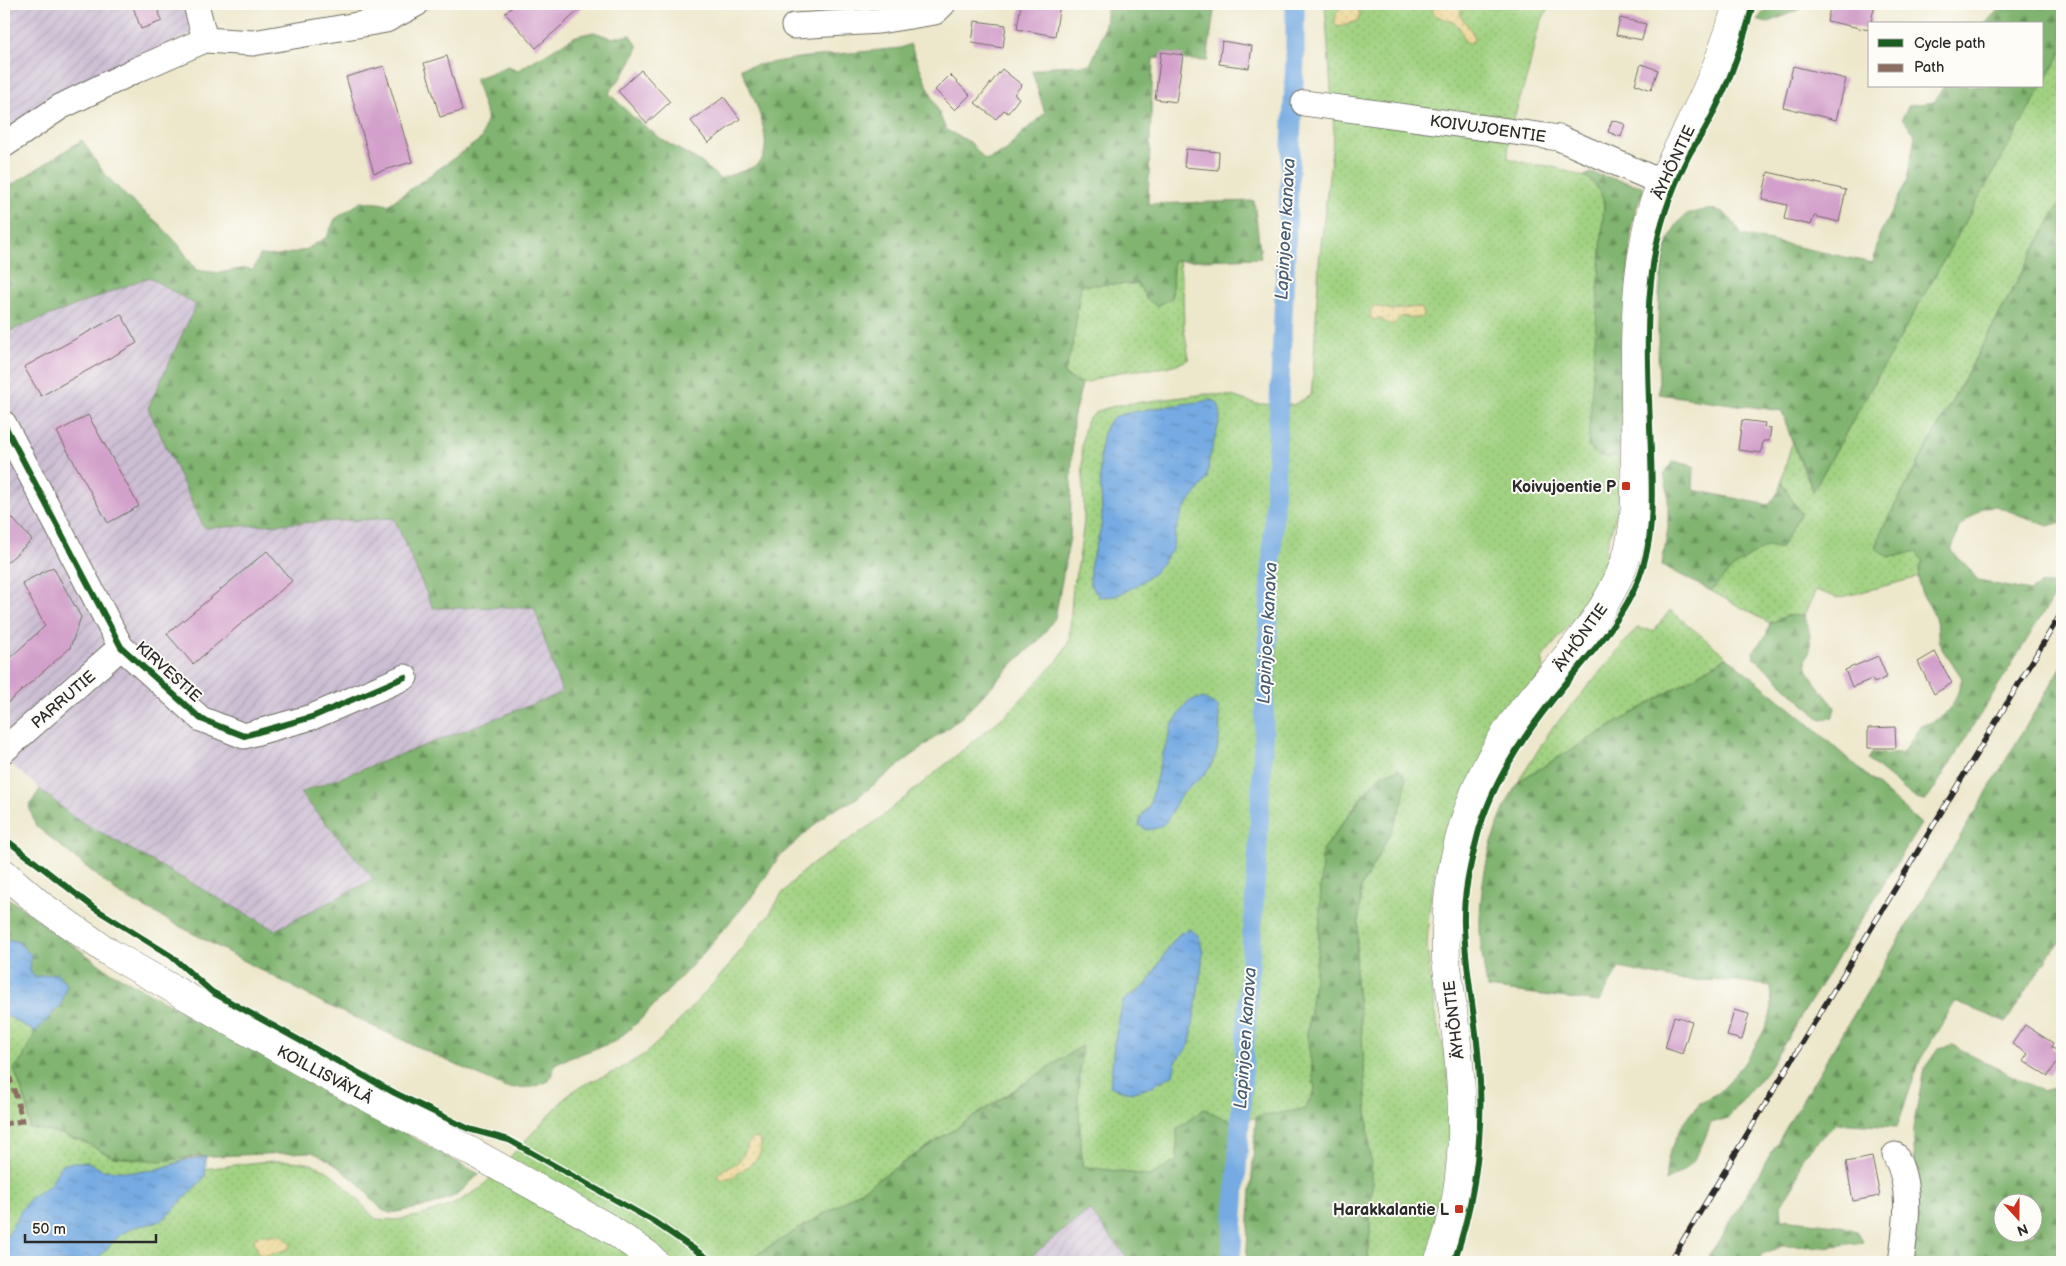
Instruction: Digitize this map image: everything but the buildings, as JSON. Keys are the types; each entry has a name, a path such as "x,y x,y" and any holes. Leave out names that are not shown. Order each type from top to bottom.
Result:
{"main road":[{"name":"ÄYHÖNTIE","path":"1438,1262 1444,1247 1459,1184 1462,1149 1461,1086 1445,946 1446,911 1455,854 1464,820 1478,785 1498,745 1521,710 1550,676 1603,607 1625,561 1632,533 1636,497 1634,351 1640,268 1652,209 1712,77 1730,30 1737,4"},
{"name":"KOILLISVÄYLÄ","path":"4,873 42,906 110,953 175,992 607,1227 647,1254 655,1262"}],"street":[{"path":"196,4 205,40"},
{"path":"4,145 60,107 134,71 205,40 253,43 386,20 416,4"},
{"path":"794,26 879,22 935,12 943,4"},
{"name":"KOIVUJOENTIE","path":"1304,102 1559,138 1663,182"},
{"name":"KIRVESTIE","path":"4,424 121,647 201,719 244,736 312,717 404,677"},
{"name":"PARRUTIE","path":"4,750 121,647"},
{"path":"1895,1155 1904,1174 1906,1188 1901,1262"}],"shaded area":[{"path":"4,4 184,4 191,34 4,132"},
{"path":"149,277 196,305 148,408 204,528 394,518 433,608 533,607 563,693 300,792 374,879 275,930 73,817 4,758 4,333"},
{"path":"1089,1210 1132,1262 1024,1262"}],"green space":[{"path":"1106,4 1215,4 1207,61 1153,58 1148,204 1254,201 1261,258 1173,261 1172,299 1156,306 1146,298 1138,284 1081,285 1073,343 1064,375 1082,384 1073,418 1070,537 1055,618 1038,641 963,716 854,800 829,812 778,858 755,893 698,959 640,1020 616,1041 556,1063 549,1081 533,1087 506,1088 325,1004 121,895 36,826 29,807 40,789 73,817 275,930 374,879 300,793 562,693 534,607 433,608 394,518 204,528 148,408 196,305 149,277 4,333 4,190 82,140 103,172 178,244 196,270 219,273 246,268 253,270 260,255 278,256 305,250 327,237 335,219 361,202 388,205 481,139 487,117 475,79 508,66 518,70 576,36 594,32 611,38 631,35 638,47 628,68 609,93 633,117 664,141 701,162 720,179 756,165 764,154 764,130 741,68 798,58 901,48 910,44 946,130 970,142 985,160 1005,152 1021,134 1045,113 1032,71 1053,66 1090,65 1100,43 1104,28"},
{"path":"1325,4 1553,4 1542,20 1536,38 1512,126 1508,158 1529,164 1550,166 1588,178 1601,192 1604,203 1607,458 1618,455 1619,481 1617,511 1607,545 1604,547 1610,559 1603,585 1590,602 1582,604 1578,614 1542,658 1544,668 1447,838 1435,870 1429,911 1427,947 1436,1020 1444,1049 1451,1103 1452,1146 1429,1262 1366,1262 1369,1249 1372,1188 1362,1037 1355,970 1361,888 1392,830 1403,801 1398,770 1381,775 1362,796 1322,851 1319,940 1307,1035 1315,1090 1305,1109 1232,1122 1204,1109 1177,1129 1177,1161 1149,1176 1082,1166 1078,1094 1081,1046 837,1206 744,1262 4,1262 4,1014 35,1032 23,1058 14,1069 28,1108 29,1128 54,1132 82,1141 113,1157 161,1161 191,1157 157,1170 204,1169 272,1161 288,1161 318,1166 336,1178 376,1219 397,1220 423,1215 454,1204 481,1188 569,1094 585,1084 618,1070 645,1054 670,1031 730,965 752,934 769,915 781,895 796,878 808,867 874,823 1008,713 1058,660 1069,641 1073,586 1079,560 1084,521 1082,446 1087,420 1098,411 1118,405 1207,394 1231,396 1257,404 1293,405 1311,395 1319,262 1334,133"},
{"path":"1770,4 1812,4 1767,23 1757,20"},
{"path":"2012,4 2062,4 2062,51 2044,83 2044,22 1987,22 1997,11"},
{"path":"2062,51 2062,199 1882,529 1876,548 1890,557 1916,551 1923,561 1919,569 1919,577 1838,598 1816,590 1804,615 1786,616 1770,623 1711,591 1737,565 1768,546 1789,493 1781,483 1792,442 1813,491 2041,88 2044,88 2044,83"},
{"path":"1943,88 2041,88 1813,491 1792,442 1782,411 1659,394 1659,299 1667,248 1675,228 1687,214 1715,210 1726,214 1742,235 1873,263 1879,236 1907,181 1915,135 1902,118 1909,105 1934,102"},
{"path":"1591,173 1642,186 1645,191 1638,203 1632,225 1621,369 1622,435 1618,455 1609,457 1598,455 1588,446 1604,203 1594,184 1584,176"},
{"path":"2062,199 2062,522 2048,526 1996,506 1983,507 1959,527 1951,551 1968,567 1978,581 2030,591 2041,584 2055,584 2059,590 1929,797 1924,801 1916,799 1868,760 1872,753 1901,754 1920,726 1938,719 1949,709 1957,696 1962,678 1940,645 1934,616 1920,588 1919,572 1923,561 1916,551 1900,556 1890,556 1876,549 1882,530"},
{"path":"1173,261 1179,261 1183,292 1184,328 1189,359 1172,366 1115,373 1082,384 1064,375 1073,343 1080,285 1138,284 1146,298 1172,299"},
{"path":"1673,461 1694,466 1693,490 1769,505 1779,491 1781,483 1801,513 1780,549 1768,546 1752,555 1730,571 1711,591 1662,565 1668,528 1668,493 1664,474"},
{"path":"1670,610 1727,657 1519,781 1550,731 1637,628 1654,631"},
{"path":"1804,615 1810,641 1810,650 1806,660 1807,668 1835,708 1832,718 1821,720 1754,657 1753,651 1766,636 1770,623 1786,616"},
{"path":"1727,657 1801,717 1921,824 1769,1068 1728,1118 1711,1123 1695,1157 1684,1169 1666,1181 1666,1171 1671,1149 1681,1128 1701,1102 1716,1094 1734,1076 1743,1065 1766,1027 1772,1005 1770,986 1737,981 1679,980 1619,968 1599,1002 1487,988 1480,928 1483,883 1490,847 1502,813 1519,781"},
{"path":"2062,666 2062,940 2049,955 2006,1022 1955,1002 1920,1060 1897,1127 1836,1123 1802,1157 1795,1183 1781,1205 1782,1219 1837,1225 1857,1231 1863,1242 1825,1247 1782,1246 1760,1255 1763,1262 1706,1262"},
{"path":"1399,769 1406,779 1403,801 1392,830 1361,888 1355,970 1362,1037 1372,1188 1369,1249 1366,1262 1246,1262 1256,1117 1305,1109 1315,1090 1307,1035 1319,940 1322,851 1381,775"},
{"path":"4,895 106,969 479,1174 457,1195 430,1206 390,1213 382,1210 359,1184 329,1160 312,1152 191,1157 161,1161 113,1157 82,1141 54,1132 29,1128 28,1108 14,1069 23,1058 35,1032 61,1005 57,973 35,977 30,971 18,942 4,938"},
{"path":"1952,1045 2042,1091 2062,1086 2062,1243 2051,1262 1910,1262 1916,1182 1913,1128 1924,1069 1939,1048"},
{"path":"1082,1046 1078,1094 1082,1166 1149,1176 1177,1161 1177,1129 1204,1109 1232,1122 1223,1262 1131,1262 1089,1210 1024,1262 744,1262 837,1206"}],"sand":[{"path":"1447,4 1462,4 1460,15 1473,33 1474,40 1470,43 1465,42 1460,29 1455,23 1435,15 1432,11 1434,7"},
{"path":"1346,5 1354,5 1359,11 1360,16 1358,21 1339,27 1335,24 1336,15 1340,8"},
{"path":"1374,306 1392,310 1419,307 1423,310 1423,316 1420,318 1401,317 1393,325 1381,318 1375,320 1371,318 1370,311"},
{"path":"756,1138 761,1142 758,1157 732,1177 720,1179 717,1175 737,1163 748,1144 752,1139"},
{"path":"282,1235 291,1245 289,1249 263,1256 258,1253 254,1240 257,1236"}],"water":[{"path":"1211,400 1217,402 1220,408 1220,419 1209,460 1207,479 1184,509 1177,526 1172,550 1154,573 1136,586 1116,596 1099,597 1091,585 1090,572 1102,523 1100,463 1103,436 1107,425 1113,418 1119,415"},
{"path":"1203,698 1218,706 1220,721 1219,737 1214,760 1203,775 1180,797 1165,823 1154,829 1146,830 1139,825 1141,817 1150,804 1172,725 1188,701"},
{"path":"1190,929 1199,936 1203,952 1190,1044 1176,1062 1173,1075 1157,1084 1135,1091 1119,1090 1110,1086 1114,1044 1123,1001 1146,985 1169,947 1180,933"},
{"path":"4,938 18,942 31,955 30,971 35,977 57,973 67,985 61,1005 35,1032 4,1014"},
{"path":"206,1157 205,1177 165,1218 156,1223 134,1227 120,1235 94,1262 4,1262 4,1241 22,1209 31,1197 50,1185 61,1165 74,1162 88,1162 102,1170 136,1172 155,1170 190,1159"}],"waterway":[{"name":"Lapinjoen kanava","path":"1231,1262 1259,828 1295,60 1295,4"}],"railway":[{"path":"1670,1262 2062,612"}],"marked path":[{"path":"4,1060 22,1121 4,1124"}],"cycle path":[{"path":"1454,1262 1468,1214 1477,1164 1479,1140 1479,1064 1466,959 1464,924 1466,892 1474,849 1490,800 1508,764 1542,714 1612,627 1631,595 1644,563 1648,547 1651,516 1652,485 1648,335 1650,288 1655,251 1662,223 1676,183 1727,84 1739,52 1753,4"},
{"path":"4,424 121,647 201,719 244,736 312,717 405,677"},
{"path":"4,838 94,908 171,956 212,992 395,1093 469,1129 509,1140 653,1221 713,1262"}],"place":[{"name":"Koivujoentie P","path":"1626,486"},
{"name":"Harakkalantie L","path":"1459,1209"}]}
